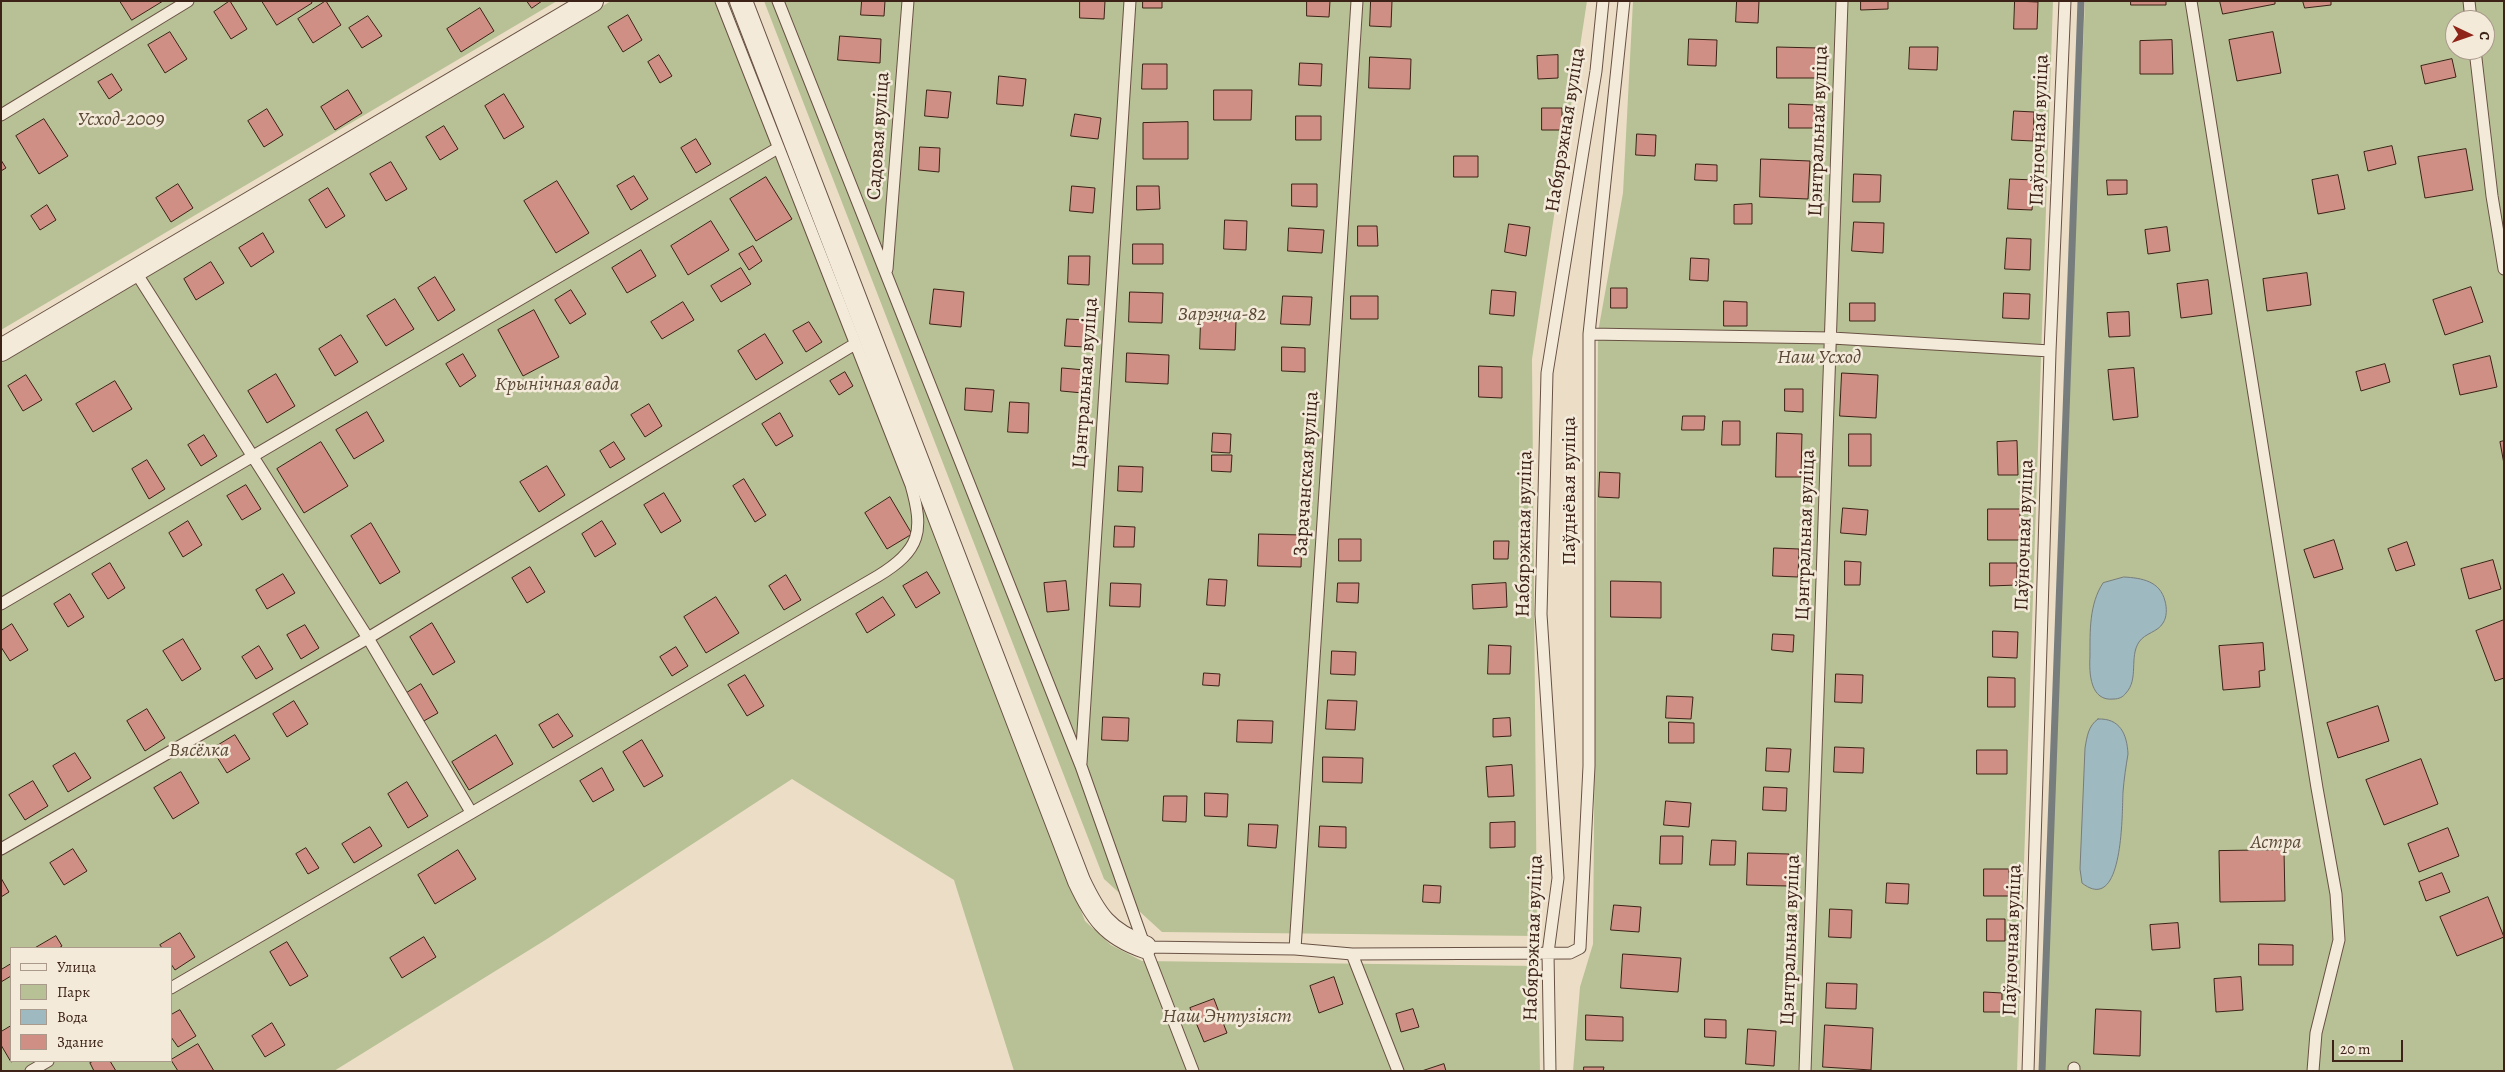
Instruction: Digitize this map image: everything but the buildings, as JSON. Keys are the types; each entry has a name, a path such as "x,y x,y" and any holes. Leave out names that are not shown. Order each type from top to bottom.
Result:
{"street":[{"path":"1,350 592,1"},
{"path":"741,1 1079,881 1092,908 1108,928 1128,942 1145,947"}],"lane":[{"path":"1,115 188,1"},
{"path":"172,987 878,576 899,563 913,546 918,527 918,509 913,493 721,1"},
{"path":"778,1 887,273 1080,766 1145,947 1194,1071"},
{"name":"Садовая вуліца","path":"887,273 908,1"},
{"name":"Цэнтральная вуліца","path":"1080,766 1130,1"},
{"name":"Зарачанская вуліца","path":"1295,949 1357,1"},
{"name":"Набярэжная вуліца","path":"1550,1071 1548,952 1558,878 1541,614 1547,373 1596,71 1602,1"},
{"name":"Паўднёвая вуліца","path":"1548,952 1570,953 1580,948 1589,766 1589,334 1624,1"},
{"name":"Цэнтральная вуліца","path":"1805,1071 1832,338 1842,1"},
{"name":"Паўночная вуліца","path":"2028,1071 2050,351 2065,1"},
{"path":"2191,1 2314,768 2336,894 2339,940 2316,1033 2313,1071"},
{"path":"2476,60 2492,196 2504,269"},
{"path":"1,604 778,148"},
{"path":"135,271 368,638 471,812"},
{"path":"1589,334 1832,338 2050,351"},
{"path":"1,849 368,638 855,344"},
{"path":"1145,947 1295,949 1352,954 1548,952"},
{"path":"1352,954 1398,1071"},
{"path":"31,1071 46,1062"}],"green space":[{"name":"Усход-2009","path":"1,1 557,1 1,330"},
{"path":"611,1 731,1 1085,921 1111,945 1142,961 1538,966 1540,1071 1014,1071 954,880 792,779 547,939 334,1071 1,1071 1,363"},
{"name":"Зарэчча-82","path":"764,1 1587,1 1532,359 1537,936 1162,932 1104,879"},
{"name":"Наш Усход","path":"1633,1 2053,1 2017,1071 1573,1071 1580,987 1593,944 1598,332 1623,193"},
{"name":"Астра","path":"2085,1 2504,1 2504,1071 2039,1071"}],"water":[{"path":"2124,577 2137,578 2155,585 2163,594 2166,604 2166,615 2161,626 2139,642 2136,648 2132,681 2126,693 2119,698 2106,699 2096,691 2091,678 2091,618 2098,591 2103,583"},
{"path":"2098,719 2106,719 2117,724 2124,734 2128,754 2123,787 2121,838 2118,857 2113,874 2106,885 2096,889 2082,883 2080,869 2085,748 2090,728"}],"waterway":[{"path":"2042,1071 2081,1"}],"park label":[{"name":"Крынічная вада","path":"557,385"},
{"name":"Вясёлка","path":"199,751"},
{"name":"Наш Энтузіяст","path":"1227,1017"}]}
